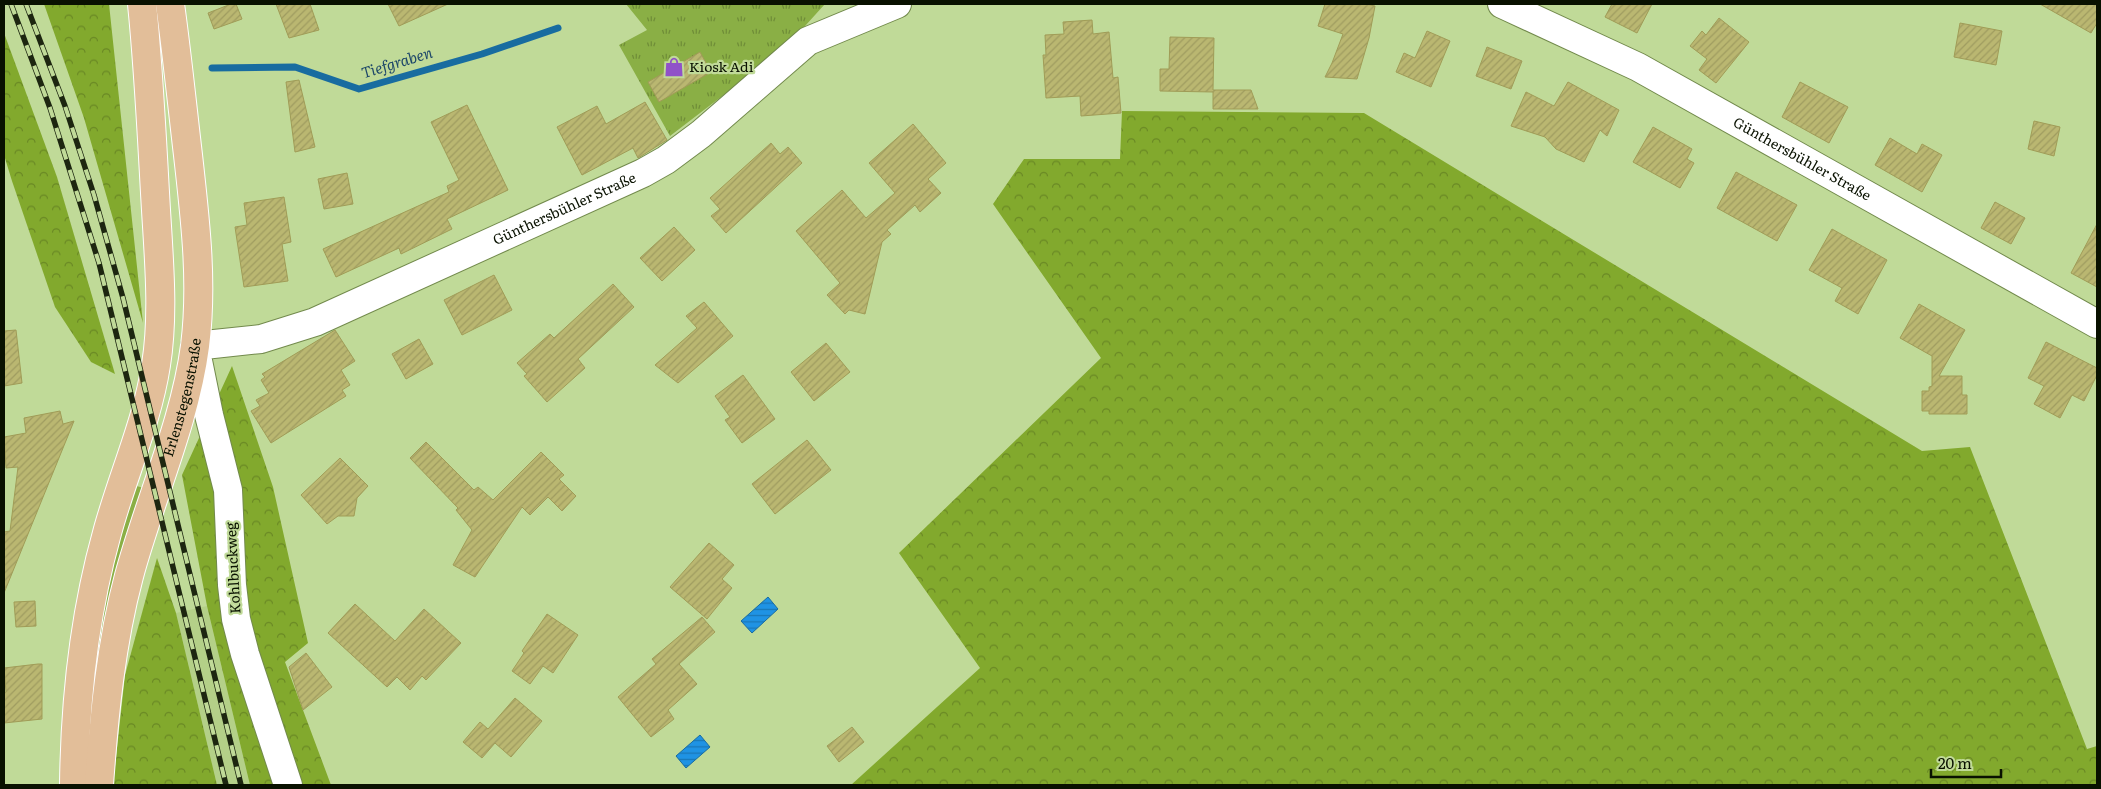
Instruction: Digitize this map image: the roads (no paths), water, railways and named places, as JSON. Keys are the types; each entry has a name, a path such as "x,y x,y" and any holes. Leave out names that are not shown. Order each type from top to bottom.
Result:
{"main road":[{"name":"Erlenstegenstraße","path":"99,785 106,708 115,646 129,577 180,415 195,346 198,280 195,224 171,9"},
{"path":"74,785 77,708 82,651 93,591 117,497 147,406 156,366 159,340 158,259 143,10 171,9"},
{"path":"159,340 195,346"},
{"path":"77,708 106,708"}],"street":[{"name":"Günthersbühler Straße","path":"195,346 261,339 315,322 643,173 666,160 701,134 808,41 897,4"},
{"name":"Günthersbühler Straße","path":"1502,4 1638,67 2097,324"},
{"name":"Kohlbuckweg","path":"195,346 209,415 228,490 232,585 236,619 245,654 288,785"}],"water":[{"path":"768,597 778,609 752,633 741,621"},
{"path":"700,735 710,747 686,768 676,756"}],"waterway":[{"name":"Tiefgraben","path":"212,68 295,67 359,89 482,54 558,28"}],"railway":[{"path":"11,4 50,108 99,263 226,785"},
{"path":"26,4 65,106 94,195 123,298 241,785"}],"place":[{"name":"Kiosk Adi","path":"674,67"}]}
